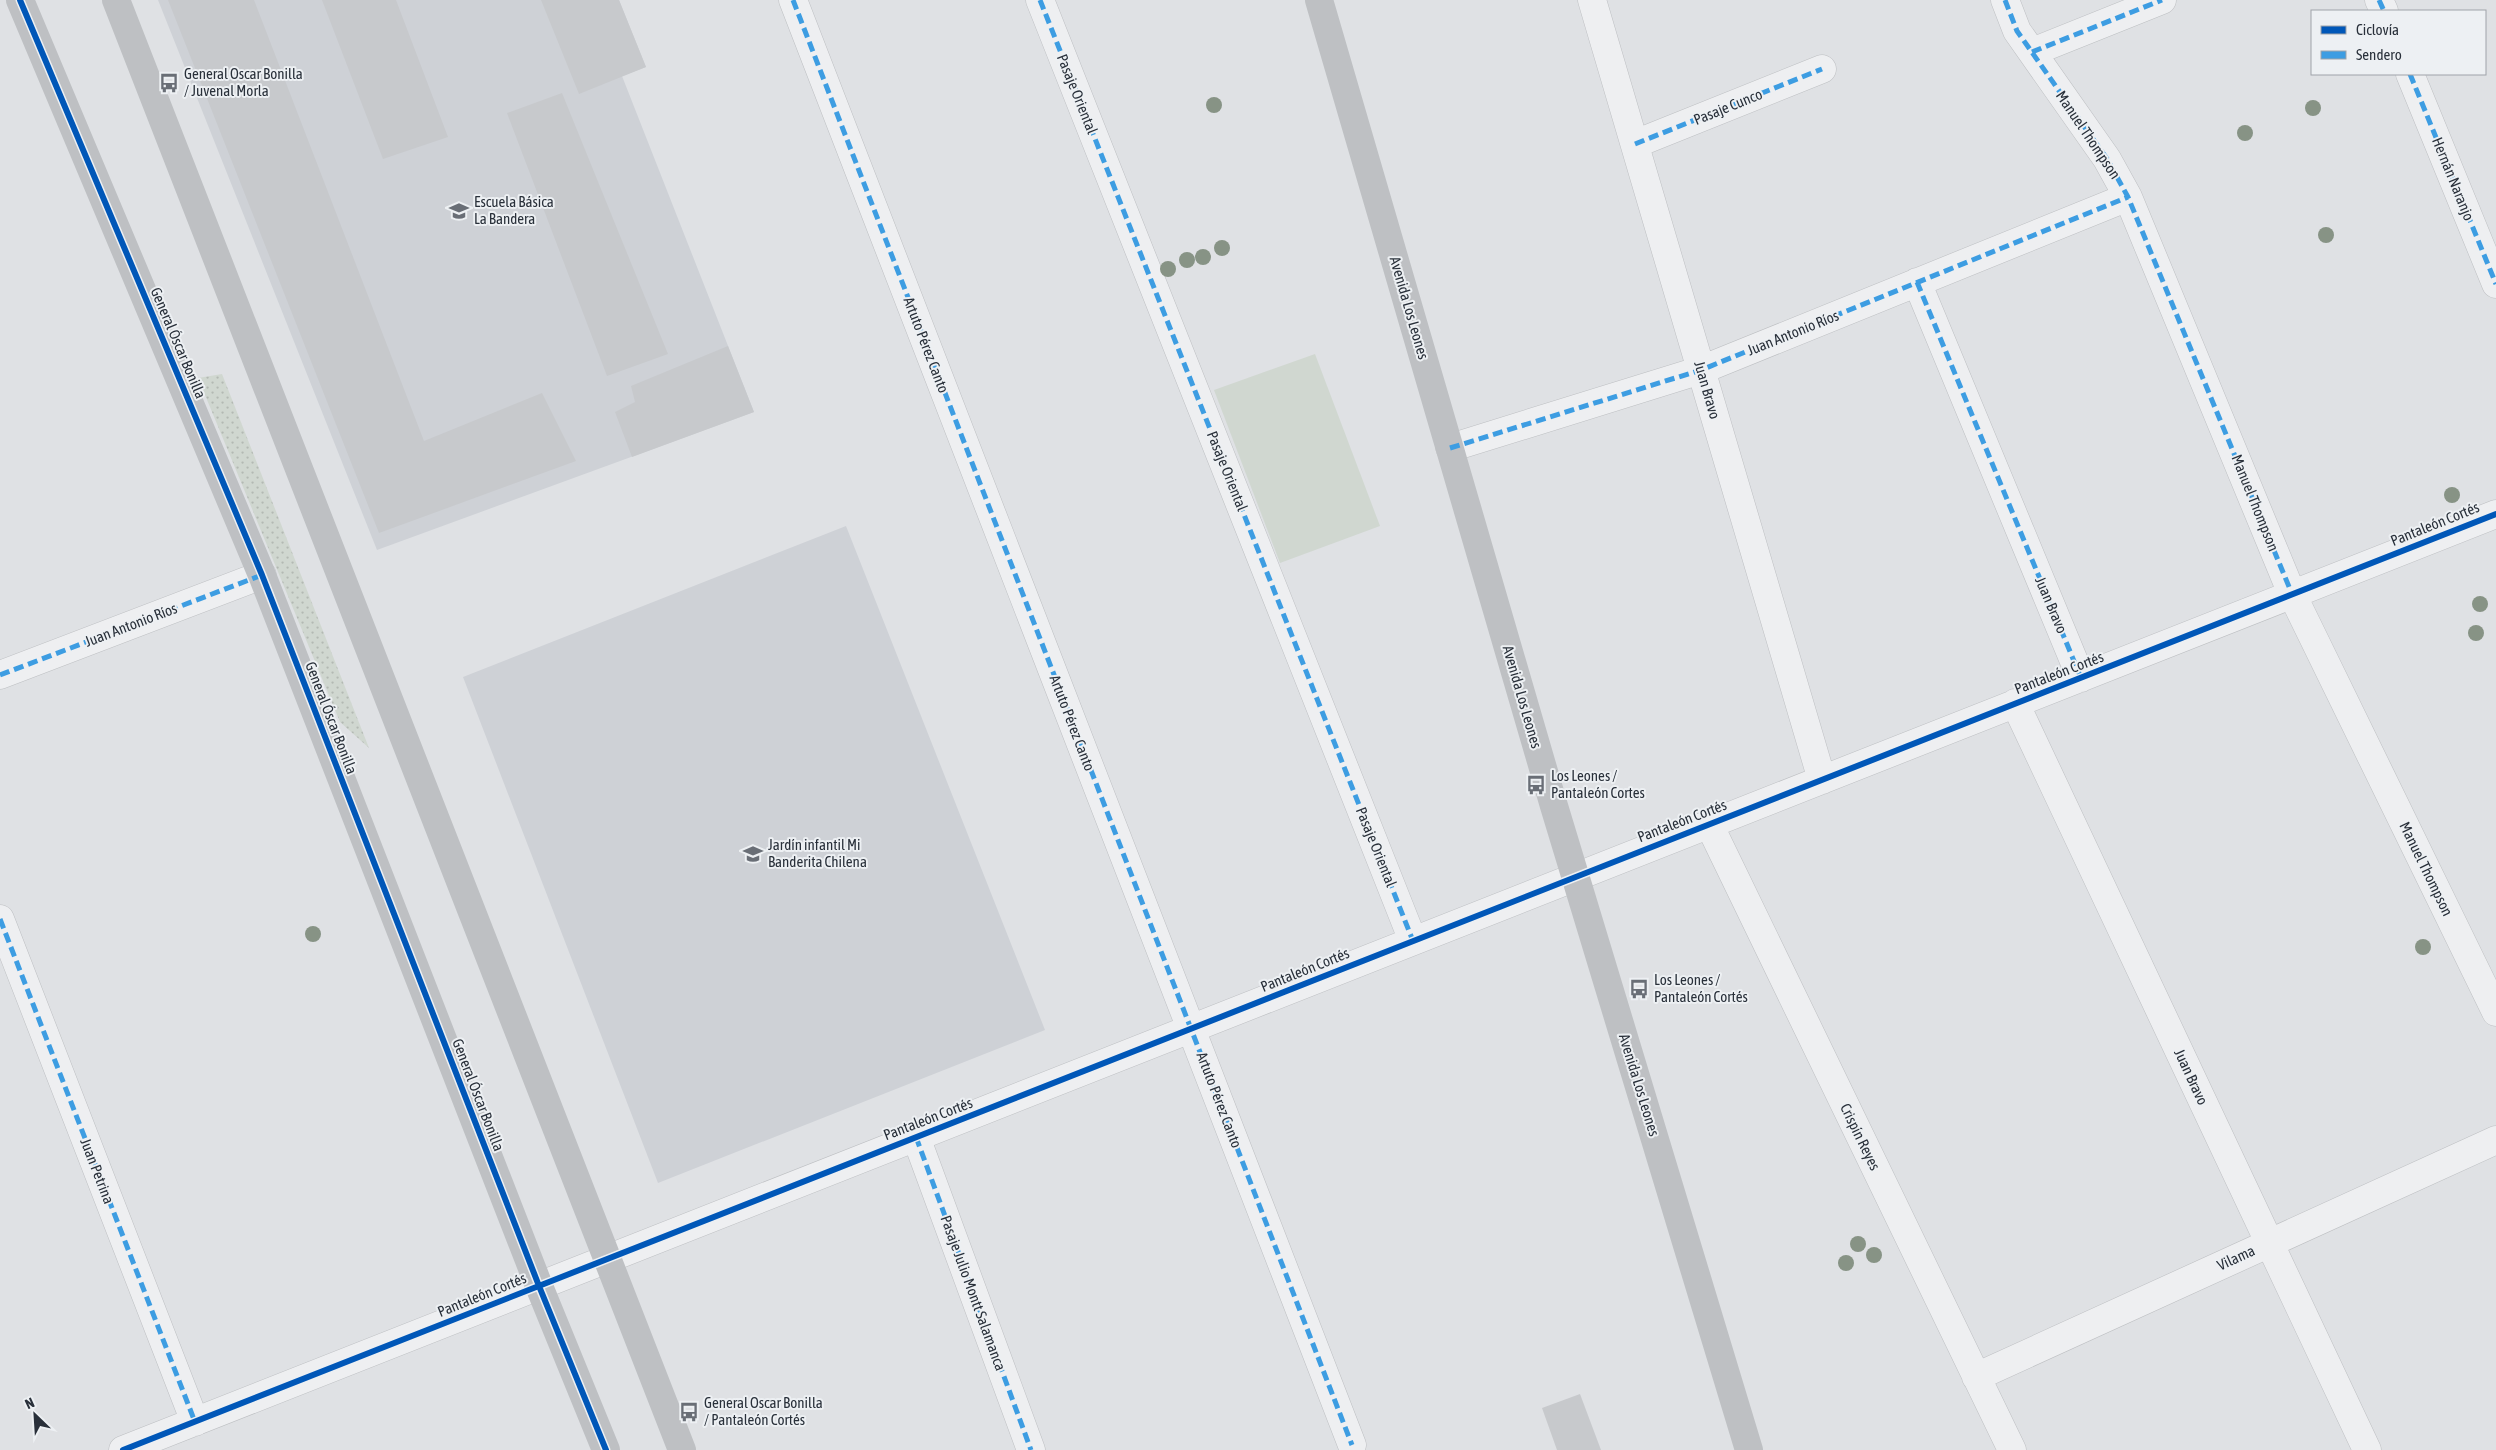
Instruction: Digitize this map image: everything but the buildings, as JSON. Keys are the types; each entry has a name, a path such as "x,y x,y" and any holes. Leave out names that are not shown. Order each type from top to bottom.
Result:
{"street":[{"name":"General Óscar Bonilla","path":"20,0 262,575 539,1286 606,1450"},
{"path":"116,0 682,1450"},
{"name":"Artuto Pérez Canto","path":"792,0 1352,1446"},
{"name":"Pasaje Oriental","path":"1040,0 1413,941"},
{"name":"Avenida Los Leones","path":"1320,0 1575,876 1737,1406 1748,1450"},
{"name":"Juan Bravo","path":"1592,0 1822,780"},
{"name":"Manuel Thompson","path":"2004,0 2018,31 2107,159 2128,197 2292,594 2486,969 2496,1012"},
{"path":"2032,52 2162,0"},
{"name":"Pasaje Cunco","path":"1635,144 1822,69"},
{"name":"Hernán Naranjo","path":"2410,75 2496,284"},
{"name":"Juan Antonio Ríos","path":"1450,448 1701,370 2128,197"},
{"name":"Juan Bravo","path":"1917,282 2081,678"},
{"name":"Pantaleón Cortés","path":"123,1450 2496,514"},
{"name":"Juan Antonio Ríos","path":"0,674 262,575"},
{"name":"Juan Bravo","path":"2015,703 2367,1450"},
{"name":"Crispín Reyes","path":"1709,824 2012,1450"},
{"name":"Juan Petrina","path":"0,920 194,1422"},
{"name":"Pasaje Julio Montt Salamanca","path":"916,1137 1031,1450"},
{"name":"Vilama","path":"1976,1377 2496,1140"}],"shaded area":[{"name":"Escuela Básica La Bandera","path":"158,0 619,0 646,67 622,76 754,412 377,550"},
{"path":"1315,354 1380,526 1280,563 1214,390"},
{"path":"222,374 369,748 340,722 198,378"},
{"name":"Jardín infantil Mi Banderita Chilena","path":"846,526 1045,1030 658,1183 463,677"}],"marked path":[{"path":"793,0 1352,1445"},
{"path":"1040,0 1413,941"},
{"path":"2005,0 2017,31 2107,159 2128,197 2292,594"},
{"path":"2032,52 2162,0"},
{"path":"2379,0 2384,10"},
{"path":"1635,144 1822,69"},
{"path":"2410,75 2496,284"},
{"path":"1450,448 1701,370 2128,197"},
{"path":"1917,282 2081,678"},
{"path":"0,675 262,575"},
{"path":"0,919 195,1422"},
{"path":"916,1137 1031,1450"}],"cycle path":[{"path":"20,0 262,575 539,1286 606,1450"},
{"path":"123,1450 2496,514"}],"place":[{"name":"General Oscar Bonilla / Juvenal Morla","path":"169,83"},
{"name":"Escuela Básica La Bandera","path":"459,211"},
{"name":"Los Leones / Pantaleón Cortes","path":"1536,785"},
{"name":"Jardín infantil Mi Banderita Chilena","path":"753,854"},
{"name":"Los Leones / Pantaleón Cortés","path":"1639,989"},
{"name":"General Oscar Bonilla / Pantaleón Cortés","path":"689,1412"}]}
